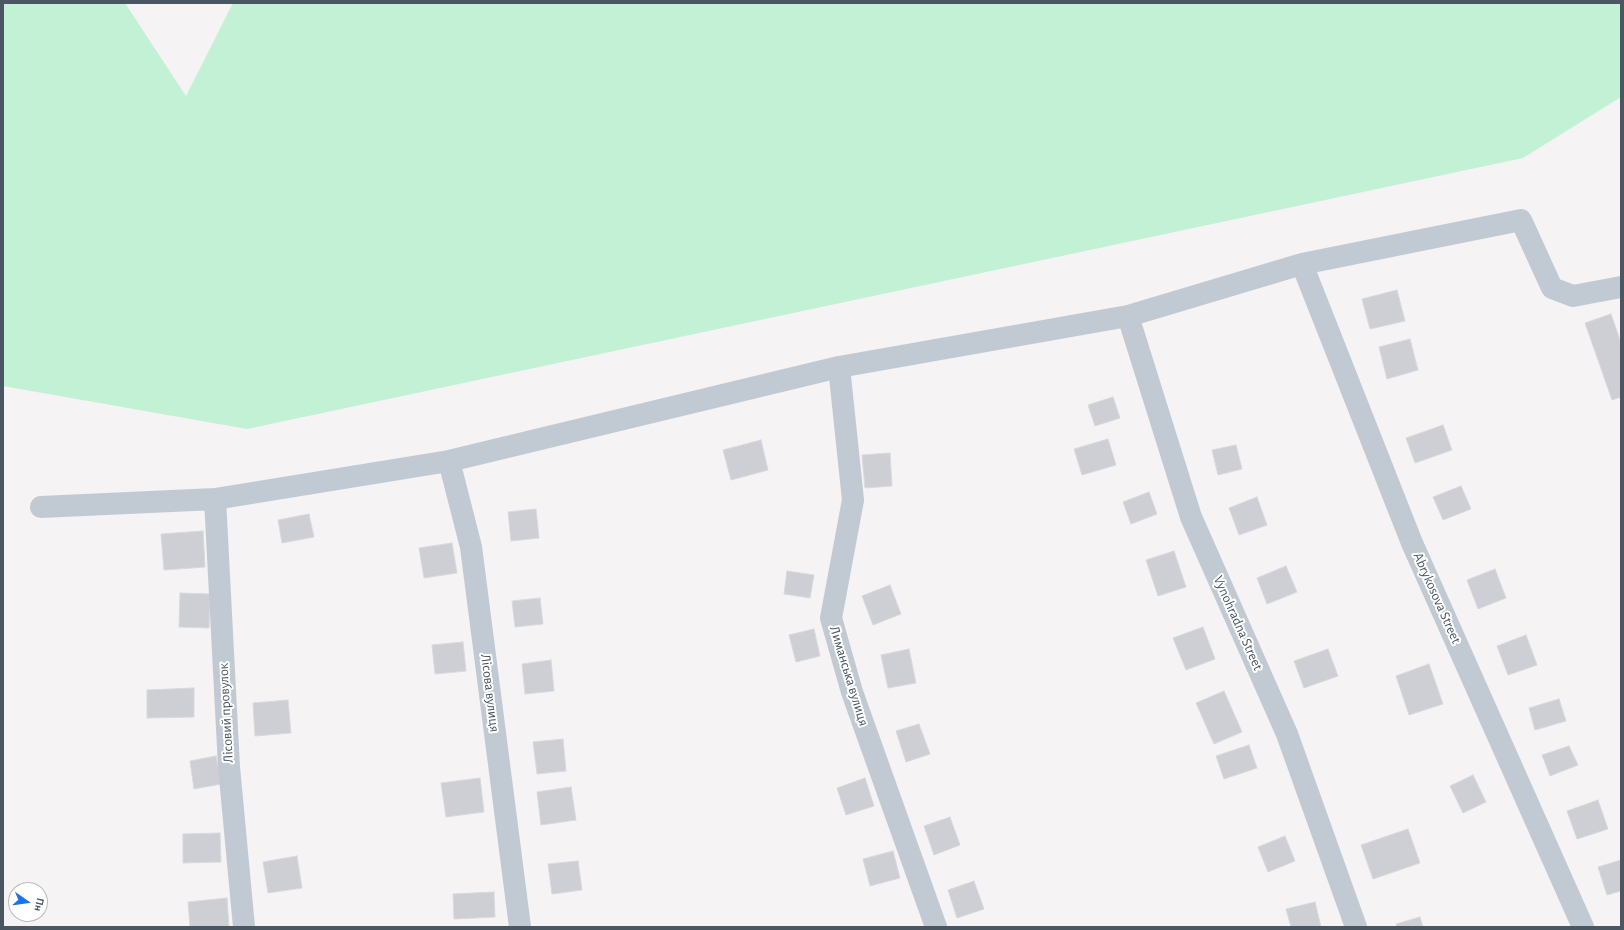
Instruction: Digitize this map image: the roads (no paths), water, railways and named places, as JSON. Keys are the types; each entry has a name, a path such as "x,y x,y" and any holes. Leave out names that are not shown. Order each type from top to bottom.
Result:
{"street":[{"path":"41,507 215,499 449,461 839,367 1128,316 1302,264 1521,220 1552,288 1573,296 1621,287"},
{"name":"Abrykosova Street","path":"1302,264 1412,543 1583,927"},
{"name":"Vynohradna Street","path":"1128,316 1191,517 1287,734 1356,927"},
{"name":"Лиманська вулиця","path":"839,367 853,500 831,618 852,692 936,927"},
{"name":"Лісова вулиця","path":"449,461 471,547 520,927"},
{"name":"Лісовий провулок","path":"215,499 229,767 244,927"}]}
